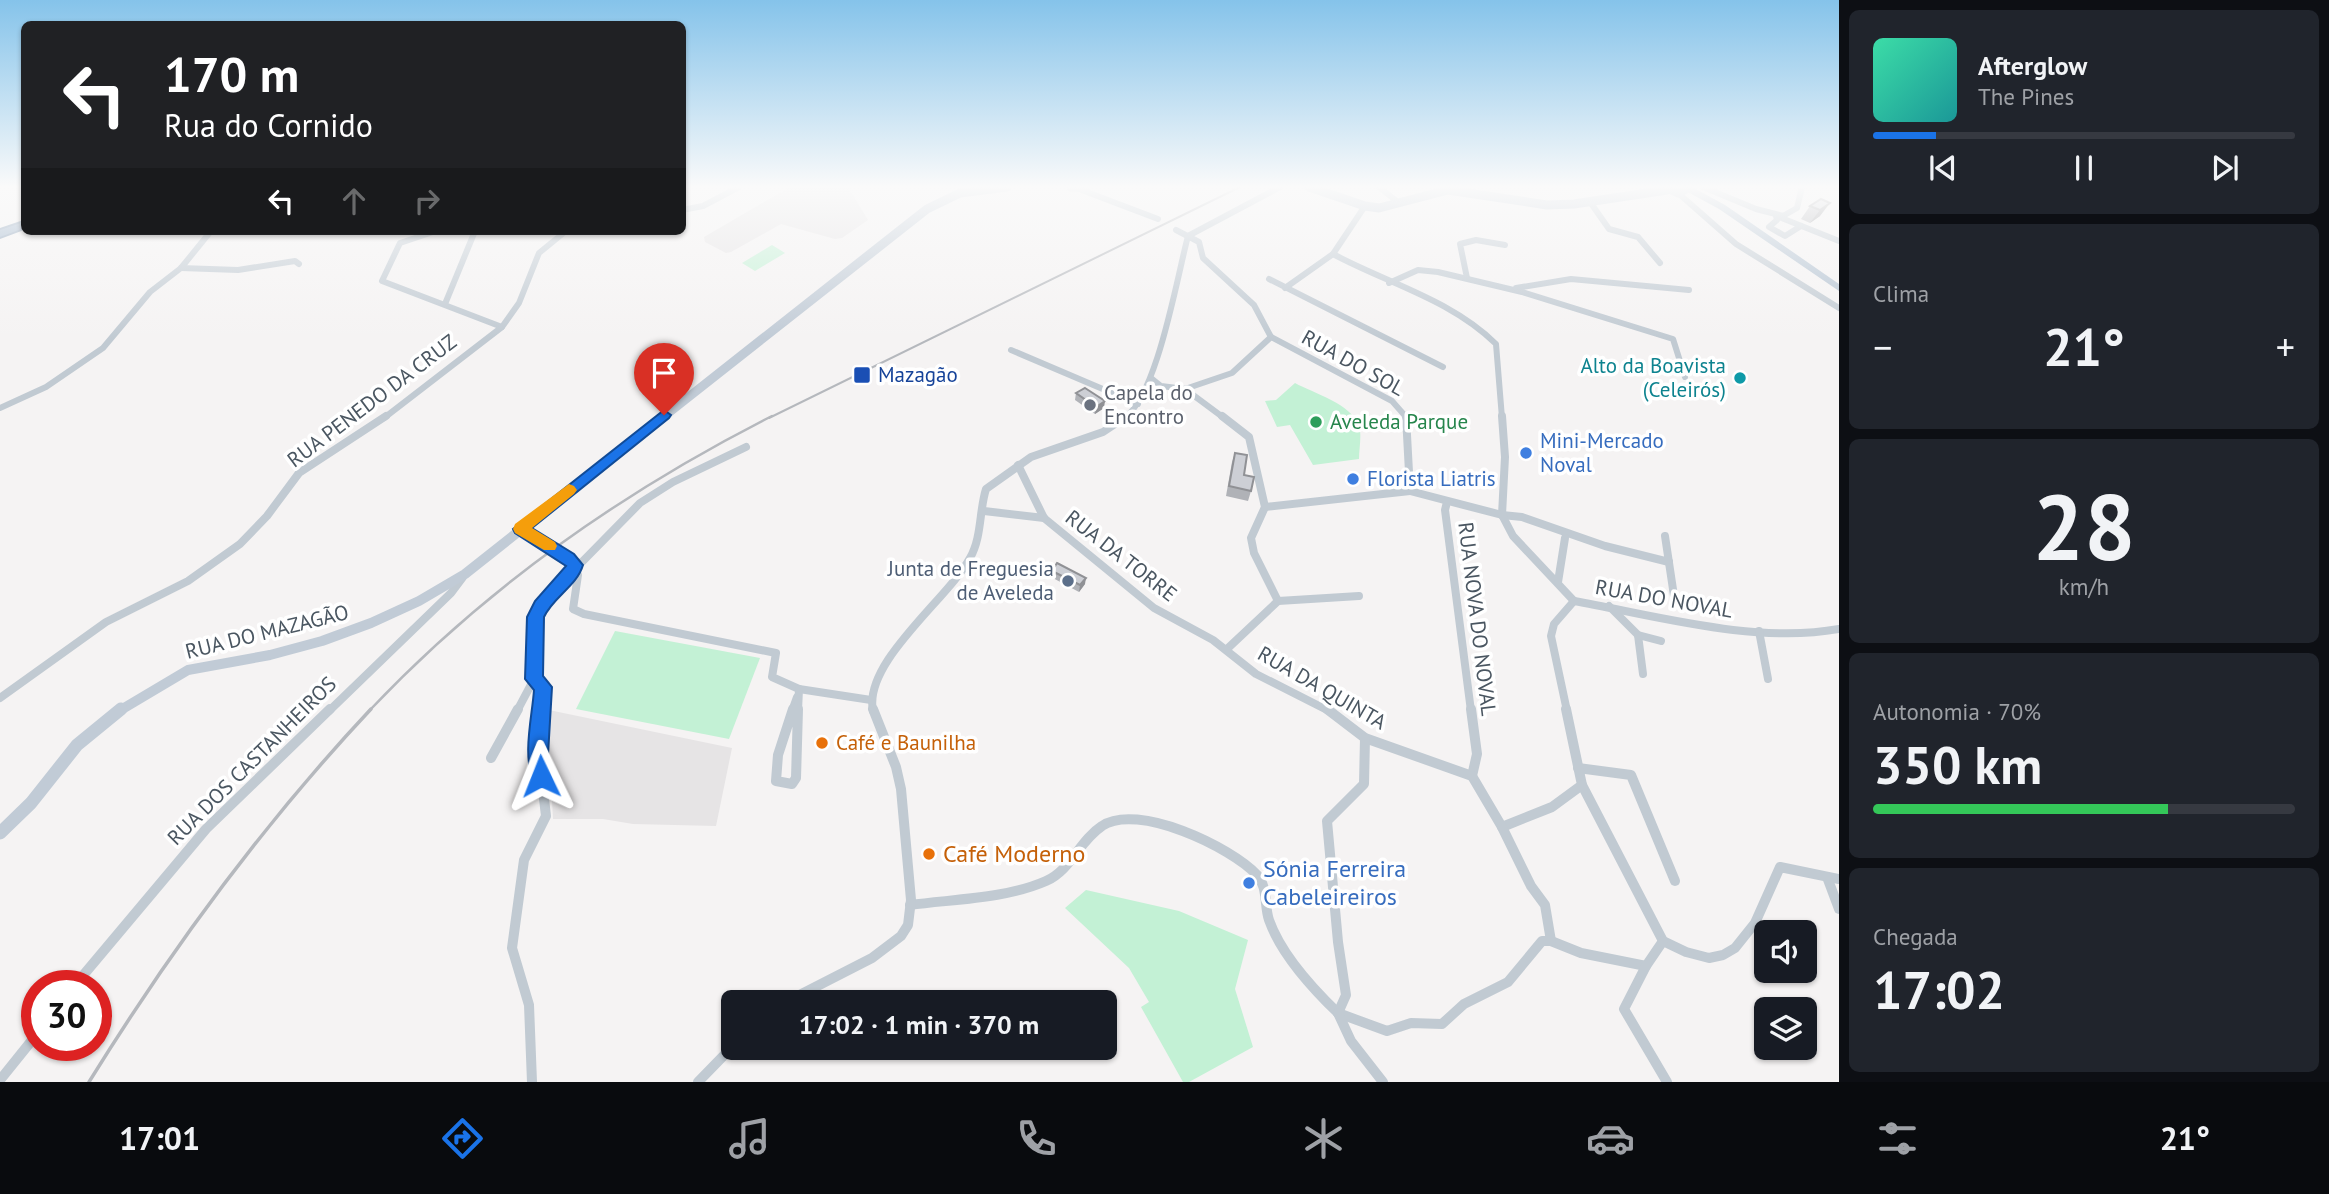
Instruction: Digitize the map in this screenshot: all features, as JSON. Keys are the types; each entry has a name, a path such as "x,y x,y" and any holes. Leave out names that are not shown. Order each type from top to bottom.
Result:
{"main road":[{"path":"1766,237 1839,288"}],"street":[{"path":"0,408 46,387 94,355 150,292 181,268 206,237"},
{"path":"417,237 400,243 382,281 502,327"},
{"path":"445,304 472,237"},
{"name":"RUA PENEDO DA CRUZ","path":"0,698 106,622 187,580 240,544 267,516 299,472 367,431 502,327 514,314 534,260 553,237"},
{"name":"RUA DO MAZAGÃO","path":"0,833 80,742 157,685 201,665 269,655 378,622 413,606 465,574 891,237"},
{"path":"809,990 889,949 905,933 910,905 902,787 890,750 873,714 871,700 885,666 955,582 972,555 984,512 983,498 986,489 1031,457 1103,432 1135,411 1151,377 1188,237"},
{"path":"1151,377 1161,386 1185,389 1232,373 1271,337 1254,305 1215,271 1203,258 1199,242 1191,237"},
{"path":"1285,288 1333,254 1344,237"},
{"path":"1638,237 1660,263"},
{"path":"1730,237 1736,244 1839,308"},
{"path":"1468,278 1460,244 1465,240 1505,245"},
{"name":"RUA NOVA DO NOVAL","path":"1333,254 1466,320 1489,335 1496,344 1505,457 1502,515 1447,502 1445,510 1477,754 1472,776"},
{"path":"181,268 237,272 266,269 295,261 299,264"},
{"path":"1389,283 1419,270 1513,288 1623,326 1673,339 1685,377"},
{"path":"1269,279 1443,367"},
{"path":"1513,288 1571,279 1689,289"},
{"name":"RUA DO SOL","path":"1271,337 1392,401 1403,411 1408,419 1410,491"},
{"path":"1011,350 1139,402"},
{"path":"1139,402 1161,386"},
{"path":"1185,389 1250,437 1265,507 1251,538 1254,553 1278,601 1359,596"},
{"path":"572,562 582,562 640,503 673,482 746,447"},
{"name":"RUA DA TORRE","path":"1018,466 1044,518 1154,608 1227,649"},
{"path":"1265,507 1410,491 1447,502"},
{"path":"984,512 1044,518"},
{"path":"1502,515 1522,517 1605,546 1669,562"},
{"path":"1502,515 1513,536 1574,601"},
{"path":"521,529 572,562 579,572 579,581 572,599 573,609 584,614 776,653 772,677 798,693 871,700"},
{"path":"1665,536 1674,596"},
{"path":"1558,582 1565,538"},
{"path":"491,758 534,679 536,617 541,606 573,570 572,562"},
{"name":"RUA DOS CASTANHEIROS","path":"88,970 206,829 451,593 465,574"},
{"name":"RUA DA QUINTA","path":"1278,601 1227,649 1256,674 1320,704 1365,738 1472,776"},
{"name":"RUA DO NOVAL","path":"1663,941 1582,785 1551,636 1554,624 1574,601 1759,631 1818,634 1839,629"},
{"path":"1609,606 1638,635 1661,641"},
{"path":"1759,631 1768,679"},
{"path":"1638,635 1643,674"},
{"path":"532,1082 529,1005 512,948 524,860 546,816 539,755 543,687 534,679"},
{"path":"798,693 796,778 792,784 786,784 776,781 777,764 798,693"},
{"path":"1338,1013 1346,995 1338,942 1327,821 1364,784 1365,738"},
{"path":"1578,768 1631,775 1675,881"},
{"path":"1472,776 1502,827 1531,886 1545,905 1551,941 1555,946 1646,966"},
{"path":"1502,827 1552,807 1582,785"},
{"path":"910,905 1025,888 1044,882 1062,873 1106,823 1121,820 1149,822 1175,828 1205,840 1248,866 1260,878 1266,895 1269,919 1287,951 1338,1013 1351,1041 1382,1082"},
{"path":"1667,1082 1624,1009 1646,966 1663,941 1706,959 1723,956 1737,945 1762,915 1780,867 1839,879"},
{"path":"1827,877 1839,909"},
{"path":"1338,1013 1387,1031 1394,1031 1406,1024 1442,1024 1464,1004 1508,982 1532,950 1542,941 1551,941"},
{"path":"0,1080 21,1054"},
{"path":"698,1082 721,1058"}],"shaded area":[{"path":"704,237 757,237 726,253 705,242"},
{"path":"544,709 732,748 716,826 633,824 603,819 553,819 550,764 543,765"}],"green space":[{"path":"772,245 785,253 755,271 742,263"},
{"name":"Aveleda Parque","path":"1295,383 1340,405 1355,418 1360,434 1359,459 1313,465 1290,425 1277,427 1265,401 1276,400"},
{"path":"615,631 760,658 729,739 576,709"},
{"path":"1086,890 1179,911 1248,940 1235,989 1253,1047 1189,1082 1183,1082 1141,1007 1149,1002 1129,968 1065,908"}],"building":[{"path":"1085,388 1105,401 1096,407 1076,393"},
{"path":"1235,453 1247,455 1244,475 1254,477 1251,491 1229,486"},
{"path":"1057,563 1086,578 1080,585 1052,571"}],"railway":[{"path":"769,418 1137,237"},
{"path":"369,711 413,666 460,624 558,546 662,477 772,416"},
{"path":"89,1082 153,983 221,888 293,797 371,709"}],"slow traffic":[{"path":"549,546 521,529 569,490"}],"place":[{"name":"Mazagão","path":"862,375"},
{"name":"Alto da Boavista (Celeirós)","path":"1740,378"},
{"name":"Capela do Encontro","path":"1090,405"},
{"name":"Aveleda Parque","path":"1316,422"},
{"name":"Mini-Mercado Noval","path":"1526,453"},
{"name":"Florista Liatris","path":"1353,479"},
{"name":"Junta de Freguesia de Aveleda","path":"1068,581"},
{"name":"Café e Baunilha","path":"822,743"},
{"name":"Café Moderno","path":"929,854"},
{"name":"Sónia Ferreira Cabeleireiros","path":"1249,883"}],"route":[{"path":"541,776 539,755 543,687 534,679 536,617 541,606 575,565 569,558 521,529 664,415"}]}
